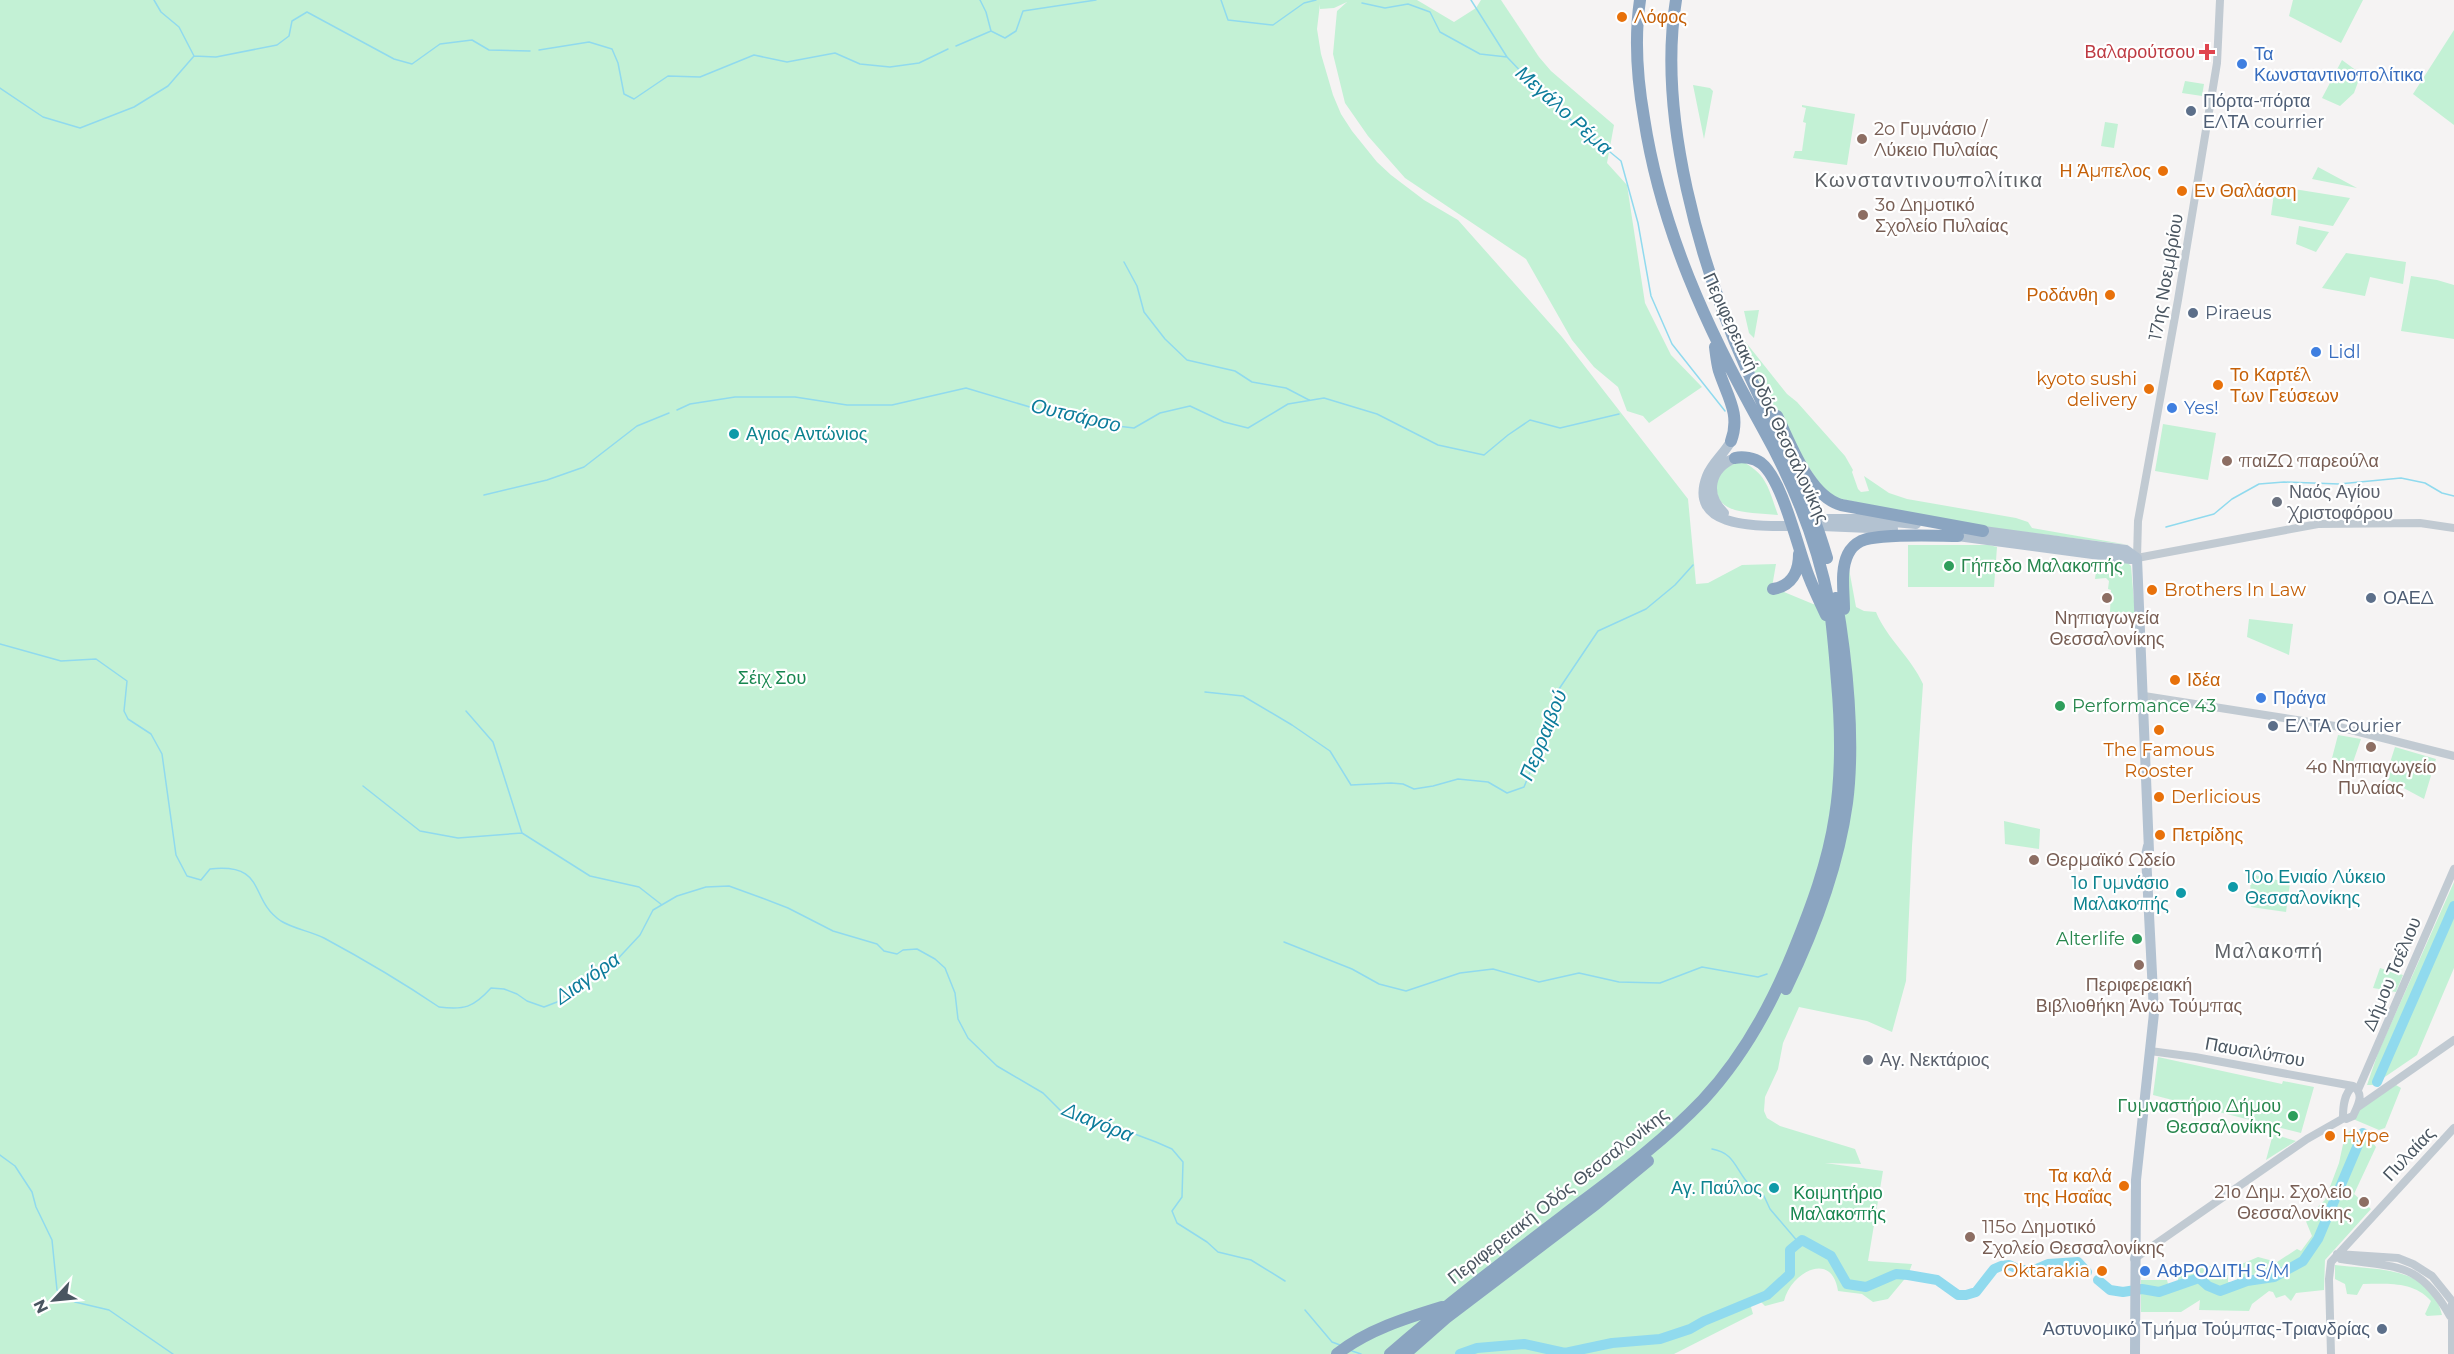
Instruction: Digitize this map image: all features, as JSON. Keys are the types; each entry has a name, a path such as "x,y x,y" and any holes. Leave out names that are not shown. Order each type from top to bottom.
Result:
{"highway":[{"name":"Περιφερειακή Οδός Θεσσαλονίκης","path":"1390,1354 1672,1130 1727,1072 1771,1003 1805,923 1827,856 1835,820 1840,759 1839,704 1832,627 1819,559 1801,507 1768,438 1714,337 1668,225 1650,151 1637,66 1637,22 1640,0"},
{"name":"Περιφερειακή Οδός Θεσσαλονίκης","path":"1405,1354 1446,1318 1631,1176 1707,1107 1734,1074 1777,1005 1794,972 1817,916 1844,820 1849,750 1843,652 1835,592 1819,530 1746,367 1709,273 1680,156 1671,68 1671,38 1676,0"},
{"path":"1714,337 1719,370 1735,410 1734,432 1731,441"},
{"path":"1746,367 1760,385 1807,474 1824,497 1841,504 1983,531"},
{"path":"1735,458 1750,458 1765,468 1779,493 1809,578 1832,627"},
{"path":"1843,652 1844,571 1846,558 1854,546 1863,540 1874,538 1958,536"},
{"path":"1773,589 1785,585 1793,578 1798,565 1799,549"},
{"path":"1414,1354 1511,1276 1517,1264"},
{"path":"1338,1353 1358,1340 1398,1321 1449,1305"}],"main road":[{"path":"1731,441 1707,476 1705,493 1708,505 1715,514 1731,523 1756,526 1786,523 1737,519 1727,515 1718,507 1712,493 1714,474 1727,461 1735,458"},
{"path":"1873,520 1983,531 2126,550 2137,558 2130,559 1887,528 1819,523 1873,520"},
{"path":"2134,1354 2136,1180 2154,1013 2146,855 2148,846 2144,696 2137,558"}],"street":[{"name":"17ης Νοεμβρίου","path":"2137,558 2138,521 2178,300 2217,63 2220,0"},
{"path":"2137,558 2318,524 2420,523 2454,528"},
{"path":"2144,696 2335,726 2454,756"},
{"name":"Δήμου Τσέλιου","path":"2343,1118 2347,1093 2359,1097 2454,869"},
{"path":"2134,1259 2307,1139 2343,1118 2349,1119 2354,1116 2359,1097 2454,1040"},
{"name":"Παυσιλύπου","path":"2150,1051 2195,1057 2359,1097"},
{"name":"Πυλαίας","path":"2335,1256 2454,1128"},
{"path":"2331,1354 2329,1271 2335,1256 2395,1258 2417,1266 2436,1279 2452,1300 2452,1354"}],"green space":[{"name":"Σέιχ Σου","path":"0,0 1417,0 1454,22 1476,8 1481,0 1501,0 1551,71 1614,125 1607,163 1627,185 1645,303 1671,355 1702,387 1649,423 1643,416 1627,411 1618,387 1594,367 1572,340 1526,259 1405,178 1368,136 1345,103 1333,54 1337,11 1347,2 1334,8 1320,9 1320,4 1317,29 1321,54 1341,114 1377,162 1391,175 1424,200 1458,220 1562,337 1688,499 1696,584 1708,583 1742,565 1776,564 1772,587 1813,604 1846,611 1849,569 1856,607 1864,611 1876,612 1886,631 1912,665 1923,684 1906,981 1892,1032 1867,1021 1799,1007 1783,1043 1778,1069 1765,1097 1764,1111 1767,1118 1780,1126 1855,1149 1861,1164 1825,1163 1883,1171 1868,1261 1912,1264 1908,1275 1888,1299 1873,1302 1862,1294 1838,1291 1834,1278 1828,1271 1820,1268 1811,1270 1795,1281 1784,1301 1765,1306 1761,1302 1749,1300 1753,1314 1674,1354 0,1354"},
{"path":"2293,0 2363,0 2341,43 2289,16"},
{"path":"2454,30 2454,125 2413,94"},
{"path":"2342,60 2361,74 2354,93 2340,106 2322,98"},
{"path":"2185,81 2204,84 2202,96 2182,93"},
{"path":"1693,85 1710,88 1713,91 1704,139"},
{"path":"1802,105 1855,114 1847,165 1793,158 1795,151 1802,151 1806,108"},
{"path":"2105,122 2118,124 2114,148 2101,146"},
{"path":"2318,167 2357,188 2312,179"},
{"path":"2275,186 2350,198 2333,226 2271,215"},
{"path":"2299,226 2329,232 2316,252 2296,244"},
{"path":"2346,253 2406,262 2403,284 2370,277 2365,296 2322,288"},
{"path":"2411,276 2454,285 2454,339 2401,331"},
{"path":"1759,310 1754,338 1749,333 1744,311"},
{"path":"1740,335 1787,394 1797,402 1845,456 1861,492 1869,491 1864,476 1889,493 1907,499 2016,518 2028,522 2032,528 2129,545 1967,525 1827,496 1791,439 1737,339"},
{"path":"2163,424 2216,433 2208,480 2155,471"},
{"path":"1740,460 1761,476 1769,489 1778,515 1742,512 1723,504 1718,496 1717,485 1720,470"},
{"name":"Γήπεδο Μαλακοπής","path":"1908,545 1989,545 1997,547 1994,587 1908,587"},
{"path":"2098,556 2128,563 2131,566 2135,613 2110,612 2109,581 2106,578 2095,579"},
{"path":"2249,619 2293,624 2289,655 2247,637"},
{"path":"2338,735 2361,739 2351,768 2331,762"},
{"path":"2395,747 2436,759 2424,799 2385,778"},
{"path":"2004,821 2040,829 2039,849 2005,844"},
{"path":"2250,874 2290,883 2286,912 2251,907"},
{"path":"2454,882 2454,968 2417,1055 2373,1085 2367,1085 2378,1053"},
{"path":"2380,968 2403,975 2396,992 2373,988"},
{"path":"2158,1057 2282,1084 2283,1081 2314,1087 2301,1133 2153,1095"},
{"path":"2396,1085 2401,1088 2385,1128 2379,1130 2353,1119 2355,1111"},
{"path":"2351,1130 2366,1134 2376,1147 2354,1194 2371,1209 2325,1260 2324,1290 2296,1293 2291,1301 2285,1295 2276,1298 2273,1292 2269,1291 2252,1304 2249,1311 2199,1310 2200,1300 2181,1312 2141,1312 2141,1280 2167,1280 2168,1284 2178,1283 2178,1266 2212,1266 2212,1276 2228,1275 2228,1282 2237,1282 2237,1266 2258,1257 2277,1262 2297,1249 2301,1251 2312,1236 2305,1219 2325,1200 2339,1163 2345,1135"},
{"path":"2273,1134 2296,1141 2266,1160"},
{"path":"2335,1265 2383,1270 2414,1279 2426,1287 2436,1299 2442,1315 2427,1316 2425,1314 2431,1301 2416,1290 2400,1285 2363,1284 2357,1295 2347,1294 2345,1284 2335,1279"}],"waterway":[{"path":"154,0 161,12 179,27 194,56"},
{"name":"Μεγάλο Ρέμα","path":"980,0 991,31 1005,38 1016,31 1023,11 1096,0"},
{"name":"Μεγάλο Ρέμα","path":"1221,0 1228,20 1273,25 1304,3 1316,0"},
{"path":"1471,0 1507,57"},
{"name":"Μεγάλο Ρέμα","path":"1362,3 1385,8 1408,4 1430,12 1440,32 1480,54 1507,57 1554,106 1621,161 1638,223 1651,296 1672,344 1725,411"},
{"path":"0,88 43,117 80,128 134,107 168,86 194,56 216,57 277,45 289,36 292,21 307,12 394,59 412,64 440,44 472,40 489,50 530,51"},
{"path":"956,46 991,31"},
{"path":"539,50 589,42 612,49 618,63 624,94 634,99 668,76 700,77 754,55 787,62 835,53 860,64 890,67 919,63 948,49"},
{"path":"1124,262 1137,286 1144,312 1165,339 1187,360 1235,371 1252,382 1286,388 1309,400"},
{"name":"Ουτσάρσο","path":"677,410 690,404 735,397 795,397 847,405 892,405 966,388 1040,410 1059,412 1109,425 1134,428 1160,413 1190,406 1224,422 1248,428 1288,404 1324,398 1377,414 1438,445 1484,455 1530,420 1560,428 1619,414"},
{"name":"Ουτσάρσο","path":"484,495 547,480 584,467 637,426 669,413"},
{"path":"2166,527 2214,514 2232,499 2259,484 2284,482 2339,484 2401,478 2425,483 2442,493 2454,496"},
{"name":"Περραιβού","path":"1205,692 1243,696 1292,725 1330,751 1351,785 1391,783 1403,784 1414,789 1458,779 1488,782 1507,793 1524,787 1542,743 1559,689 1598,631 1646,609 1675,585 1693,565"},
{"name":"Διαγόρα","path":"0,644 61,661 96,659 127,681 124,711 128,719 151,734 162,754 176,855 187,876 201,880 210,869 241,872 249,877 264,903 281,921 324,938 439,1007 468,1006 479,1000 491,988 504,989 544,1007 557,1002 586,978 612,965 640,935 653,910 677,896 706,887 729,886 788,908 833,931 877,944 884,951 897,954 903,950 917,949 935,959 945,968 955,993 958,1019 968,1038 997,1066 1043,1093 1062,1112 1083,1117 1099,1126 1132,1133 1172,1149 1183,1162 1182,1197 1172,1211 1177,1223 1207,1242 1218,1252 1251,1260 1285,1281"},
{"path":"466,711 493,742 522,833"},
{"path":"363,786 420,831 458,838 522,833 590,876 639,887 662,905"},
{"path":"2377,1082 2454,906"},
{"path":"1284,942 1352,969 1379,984 1406,991 1460,973 1493,969 1539,982 1579,973 1619,982 1660,983 1702,967 1758,977 1767,974"},
{"path":"2098,1280 2110,1290 2123,1292 2142,1289 2159,1292 2199,1278 2208,1286 2220,1291 2247,1281 2274,1277 2303,1261 2318,1239 2363,1133"},
{"path":"1712,1149 1726,1154 1748,1183"},
{"path":"0,1155 15,1166 32,1192 36,1207 52,1240 57,1290 75,1302 109,1310 173,1354"},
{"path":"1753,1186 1764,1196 1770,1209 1799,1243"},
{"path":"1460,1354 1477,1348 1524,1344 1565,1353 1612,1343 1660,1339 1690,1329 1767,1295 1790,1274 1790,1250 1802,1240 1831,1256 1847,1284 1866,1287 1896,1274 1937,1280 1958,1295 1966,1295 1976,1292 1994,1269 2001,1266 2009,1265 2020,1270 2034,1270 2048,1264 2078,1262 2087,1272"},
{"path":"1305,1310 1332,1342 1340,1345"},
{"path":"1352,1351 1361,1354"}],"place":[{"name":"Λόφος","path":"1622,17"},
{"name":"Βαλαρούτσου","path":"2207,52"},
{"name":"Τα Κωνσταντινοπολίτικα","path":"2242,64"},
{"name":"Πόρτα-πόρτα ΕΛΤΑ courrier","path":"2191,111"},
{"name":"2o Γυμνάσιο / Λύκειο Πυλαίας","path":"1862,139"},
{"name":"Η Άμπελος","path":"2163,171"},
{"name":"Εν Θαλάσση","path":"2182,191"},
{"name":"3ο Δημοτικό Σχολείο Πυλαίας","path":"1863,215"},
{"name":"Ροδάνθη","path":"2110,295"},
{"name":"Piraeus","path":"2193,313"},
{"name":"Lidl","path":"2316,352"},
{"name":"Το Καρτέλ Των Γεύσεων","path":"2218,385"},
{"name":"kyoto sushi delivery","path":"2149,389"},
{"name":"Yes!","path":"2172,408"},
{"name":"Αγιος Αντώνιος","path":"734,434"},
{"name":"παιΖΩ παρεούλα","path":"2227,461"},
{"name":"Ναός Αγίου Χριστοφόρου","path":"2277,502"},
{"name":"Γήπεδο Μαλακοπής","path":"1949,566"},
{"name":"Brothers In Law","path":"2152,590"},
{"name":"Νηπιαγωγεία Θεσσαλονίκης","path":"2107,598"},
{"name":"ΟΑΕΔ","path":"2371,598"},
{"name":"Ιδέα","path":"2175,680"},
{"name":"Πράγα","path":"2261,698"},
{"name":"Performance 43","path":"2060,706"},
{"name":"ΕΛΤΑ Courier","path":"2273,726"},
{"name":"The Famous Rooster","path":"2159,730"},
{"name":"4ο Νηπιαγωγείο Πυλαίας","path":"2371,747"},
{"name":"Derlicious","path":"2159,797"},
{"name":"Πετρίδης","path":"2160,835"},
{"name":"Θερμαϊκό Ωδείο","path":"2034,860"},
{"name":"10ο Ενιαίο Λύκειο Θεσσαλονίκης","path":"2233,887"},
{"name":"1ο Γυμνάσιο Μαλακοπής","path":"2181,893"},
{"name":"Alterlife","path":"2137,939"},
{"name":"Περιφερειακή Βιβλιοθήκη Άνω Τούμπας","path":"2139,965"},
{"name":"Αγ. Νεκτάριος","path":"1868,1060"},
{"name":"Γυμναστήριο Δήμου Θεσσαλονίκης","path":"2293,1116"},
{"name":"Hype","path":"2330,1136"},
{"name":"Τα καλά της Ησαΐας","path":"2124,1186"},
{"name":"Αγ. Παύλος","path":"1774,1188"},
{"name":"21ο Δημ. Σχολείο Θεσσαλονίκης","path":"2364,1202"},
{"name":"115o Δημοτικό Σχολείο Θεσσαλονίκης","path":"1970,1237"},
{"name":"Oktarakia","path":"2102,1271"},
{"name":"ΑΦΡΟΔΙΤΗ S/M","path":"2145,1271"},
{"name":"Αστυνομικό Τμήμα Τούμπας-Τριανδρίας","path":"2382,1329"}],"district":[{"name":"Κωνσταντινουπολίτικα","path":"1929,180"},
{"name":"Μαλακοπή","path":"2269,951"}],"park label":[{"name":"Κοιμητήριο Μαλακοπής","path":"1838,1203"}]}
